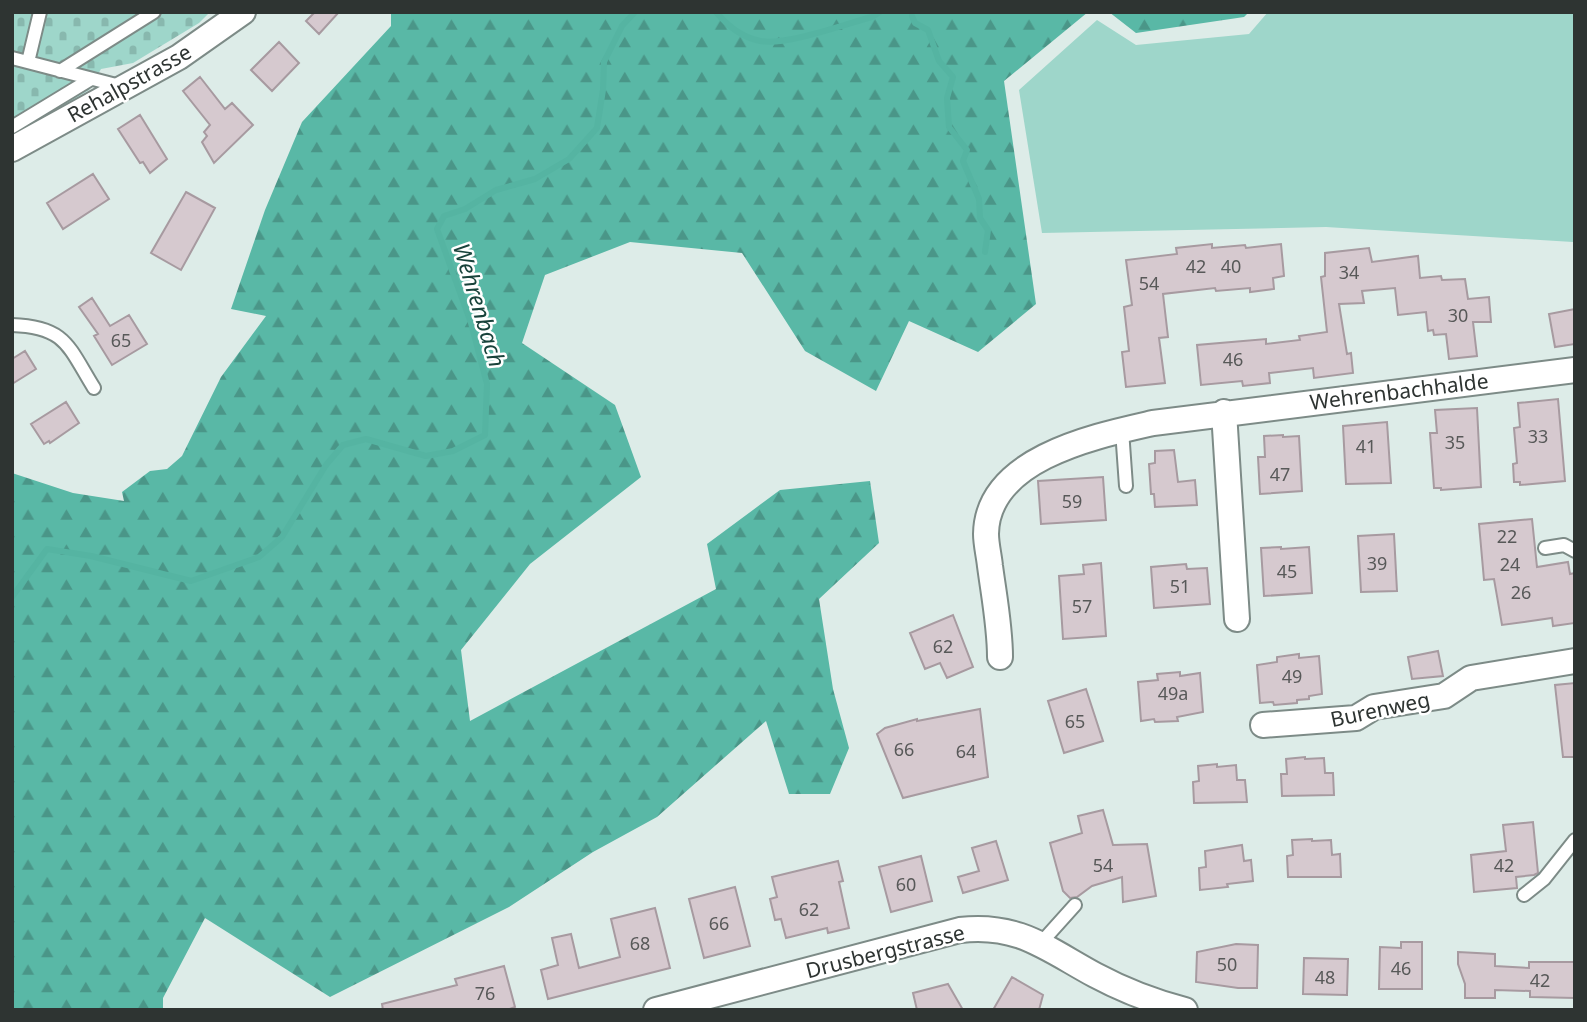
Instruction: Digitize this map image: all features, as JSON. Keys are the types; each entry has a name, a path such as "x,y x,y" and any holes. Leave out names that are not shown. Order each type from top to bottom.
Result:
{"street":[{"name":"Rehalpstrasse","path":"12,149 180,57 243,12"},
{"name":"Wehrenbachhalde","path":"1000,657 1000,638 986,533 989,516 996,498 1018,474 1055,451 1153,422 1575,370"},
{"path":"1224,412 1237,619"},
{"name":"Burenweg","path":"1263,725 1356,718 1374,706 1444,696 1471,678 1575,661"},
{"name":"Drusbergstrasse","path":"656,1010 960,930 993,928 1025,936 1096,976 1185,1010"}],"lane":[{"path":"28,62 40,12"},
{"path":"60,71 154,12"},
{"path":"12,58 123,87"},
{"path":"12,127 91,79"},
{"path":"12,325 37,326 56,333 69,348 94,388"},
{"path":"1122,430 1126,486"},
{"path":"1545,548 1564,545 1575,551"},
{"path":"1524,895 1544,879 1575,840"},
{"path":"1040,944 1075,905"}],"green space":[{"path":"12,12 210,12 199,23 133,63 101,69 89,90 12,138"},
{"path":"391,12 1088,12 1004,81 1036,304 978,352 909,321 876,391 805,351 742,253 630,242 545,275 522,343 615,405 641,477 530,564 461,650 470,721 716,589 707,544 780,490 870,481 879,543 819,599 833,689 849,748 830,794 789,794 766,721 657,817 593,852 509,907 330,997 205,918 163,998 163,1010 12,1010 12,473 73,493 124,501 122,492 150,471 167,469 182,456 221,377 266,316 231,309 265,210 302,122 391,26"},
{"path":"1109,12 1249,12 1244,17 1136,33"},
{"path":"1268,12 1575,12 1573,242 1326,227 1042,233 1019,90 1097,20 1136,45 1249,34"}],"building":[{"path":"315,12 339,12 319,34 306,21"},
{"path":"279,42 299,63 272,91 251,70"},
{"path":"200,77 225,109 232,103 253,125 214,163 202,142 207,136 204,132 210,125 183,91"},
{"path":"140,115 167,159 150,173 143,162 140,163 118,129"},
{"path":"93,174 109,199 63,229 47,203"},
{"path":"186,192 215,208 181,270 151,253"},
{"path":"1212,244 1212,248 1245,245 1246,248 1281,244 1284,276 1273,278 1274,289 1250,292 1250,288 1216,291 1215,288 1163,294 1168,337 1159,338 1165,383 1126,387 1122,352 1129,351 1124,307 1132,305 1126,260 1177,254 1176,248"},
{"path":"1369,248 1372,262 1418,256 1420,278 1441,276 1442,280 1465,279 1468,299 1489,297 1491,322 1473,322 1477,356 1449,359 1446,334 1434,335 1433,330 1428,331 1426,312 1398,315 1395,288 1362,291 1364,303 1339,304 1347,354 1351,353 1353,373 1314,378 1313,368 1269,373 1270,383 1243,386 1242,381 1201,385 1197,345 1266,339 1266,344 1300,340 1299,336 1327,332 1321,277 1325,276 1325,253"},
{"path":"92,298 110,326 129,315 147,344 112,365 94,336 98,334 79,307"},
{"path":"1575,309 1575,344 1555,347 1549,314"},
{"path":"25,351 36,369 12,384 12,359"},
{"path":"1558,399 1565,481 1520,485 1520,482 1514,482 1513,464 1517,463 1514,428 1520,427 1518,403"},
{"path":"66,402 79,423 50,443 49,441 44,444 31,424"},
{"path":"1477,408 1481,487 1441,490 1434,488 1430,433 1437,433 1435,410"},
{"path":"1387,422 1391,483 1346,484 1343,426"},
{"path":"1264,436 1299,436 1302,491 1260,494 1258,457 1265,457"},
{"path":"1174,450 1178,482 1195,480 1197,505 1155,507 1154,494 1151,494 1149,464 1155,463 1155,451"},
{"path":"1103,477 1106,520 1041,524 1038,481"},
{"path":"1532,519 1537,567 1568,562 1570,574 1575,573 1575,623 1553,626 1552,618 1502,625 1494,579 1484,580 1479,524"},
{"path":"1394,534 1397,591 1361,592 1358,536"},
{"path":"1309,547 1312,593 1264,596 1261,548"},
{"path":"1101,563 1106,636 1063,639 1059,576 1084,574 1083,565"},
{"path":"1186,564 1187,569 1207,568 1210,604 1154,608 1151,567"},
{"path":"953,615 973,667 947,678 940,663 925,669 910,633"},
{"path":"1438,651 1443,676 1412,679 1408,657"},
{"path":"1299,654 1299,658 1319,656 1322,694 1297,700 1297,703 1260,703 1257,665 1277,662 1277,657"},
{"path":"1180,672 1180,676 1200,673 1203,712 1177,717 1178,721 1141,721 1138,682 1158,680 1157,674"},
{"path":"1575,683 1575,757 1563,757 1555,685"},
{"path":"1086,689 1103,741 1064,753 1048,701"},
{"path":"980,709 988,777 903,798 877,734 885,728 917,719"},
{"path":"1324,758 1325,773 1333,773 1334,795 1282,796 1281,774 1287,774 1286,759"},
{"path":"1217,764 1217,767 1236,765 1237,780 1245,780 1247,802 1194,803 1193,782 1199,781 1198,766"},
{"path":"1103,810 1113,845 1147,844 1156,896 1123,902 1122,877 1092,886 1077,897 1070,898 1063,891 1050,843 1082,833 1078,816"},
{"path":"1533,822 1538,873 1516,877 1517,888 1474,892 1471,855 1506,851 1503,825"},
{"path":"1292,840 1331,840 1332,855 1340,854 1341,877 1288,877 1287,856 1293,855"},
{"path":"996,841 1008,880 963,893 958,877 979,871 972,848"},
{"path":"1242,845 1244,861 1251,860 1253,881 1200,890 1199,868 1206,867 1205,851"},
{"path":"921,856 932,901 891,912 879,867"},
{"path":"838,861 843,881 839,882 849,928 828,933 827,928 786,938 781,919 775,920 770,899 777,897 772,877"},
{"path":"735,887 750,946 704,958 689,899"},
{"path":"655,908 670,968 548,999 541,970 558,965 552,938 571,934 579,968 620,957 611,919"},
{"path":"1401,942 1422,942 1422,989 1379,989 1380,947 1401,948"},
{"path":"1236,944 1258,945 1257,988 1196,982 1197,952"},
{"path":"1458,952 1495,954 1495,966 1529,968 1529,962 1575,962 1575,998 1530,997 1530,991 1495,990 1495,998 1465,998 1465,984 1458,964"},
{"path":"1304,958 1348,959 1347,995 1303,994"},
{"path":"504,966 515,1007 507,1010 383,1010 382,1004 457,985 455,979"},
{"path":"1012,977 1043,995 1039,1010 993,1010"},
{"path":"948,984 963,1010 917,1010 913,993"}],"waterway":[{"name":"Wehrenbach","path":"12,597 47,549 91,556 191,581 259,557 282,537 326,465 343,445 366,439 426,456 453,451 485,435 487,384 471,323 437,229 444,216 465,209 496,190 535,179 569,159 597,128 604,62 622,26 635,12"},
{"name":"Wehrenbach","path":"716,12 741,34 771,42 816,34 872,17 880,12"},
{"path":"912,16 915,23 928,30 939,61 953,77 947,98 949,127 967,150 963,161 979,199 980,218 988,230 985,252"}]}
